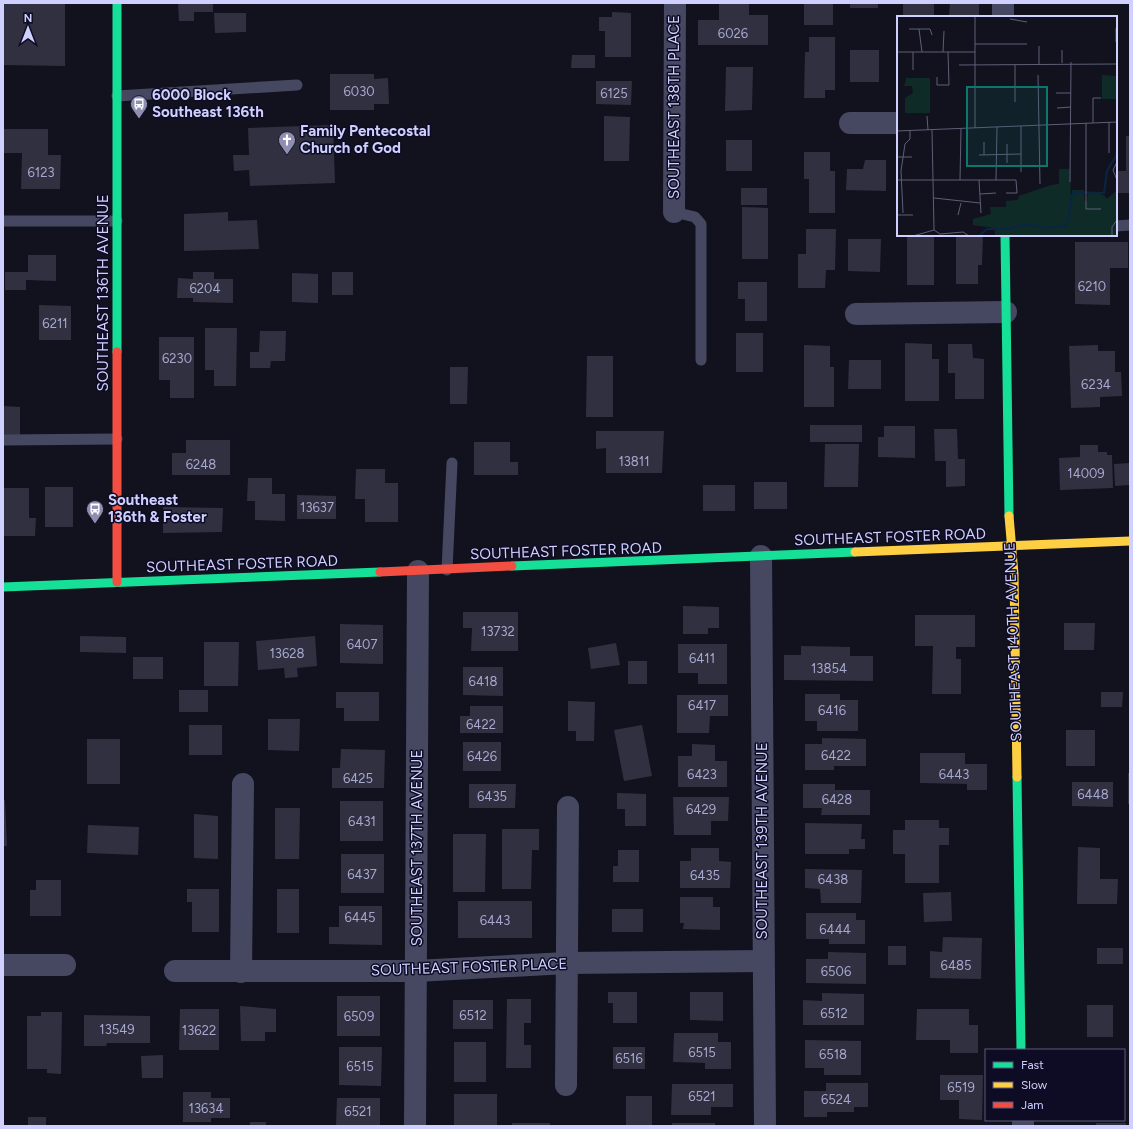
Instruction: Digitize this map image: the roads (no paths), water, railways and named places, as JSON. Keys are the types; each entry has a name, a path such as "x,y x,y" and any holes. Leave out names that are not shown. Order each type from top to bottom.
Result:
{"street":[{"name":"SOUTHEAST 136TH AVENUE","path":"117,3 117,582"},
{"name":"SOUTHEAST 138TH PLACE","path":"674,212 675,3"},
{"path":"1003,3 1003,16"},
{"path":"850,124 897,123"},
{"name":"SOUTHEAST 140TH AVENUE","path":"1005,236 1008,510 1014,574 1021,1049"},
{"path":"856,314 1006,312"},
{"name":"SOUTHEAST FOSTER ROAD","path":"3,587 1130,541"},
{"name":"SOUTHEAST 139TH AVENUE","path":"761,556 764,1126"},
{"name":"SOUTHEAST 137TH AVENUE","path":"415,1126 418,571"},
{"path":"241,972 242,784"},
{"path":"566,1085 568,807"},
{"name":"SOUTHEAST FOSTER PLACE","path":"175,971 416,971 567,962 763,961"},
{"path":"3,965 65,965"}],"lane":[{"path":"117,96 297,85"},
{"path":"674,212 695,217 701,224 701,360"},
{"path":"3,221 117,221"},
{"path":"1117,226 1130,226"},
{"path":"3,440 117,439"},
{"path":"447,570 452,463"}],"place":[{"name":"6000 Block Southeast 136th","path":"139,119"},
{"name":"Family Pentecostal Church of God","path":"287,155"},
{"name":"Southeast 136th & Foster","path":"95,524"}]}
